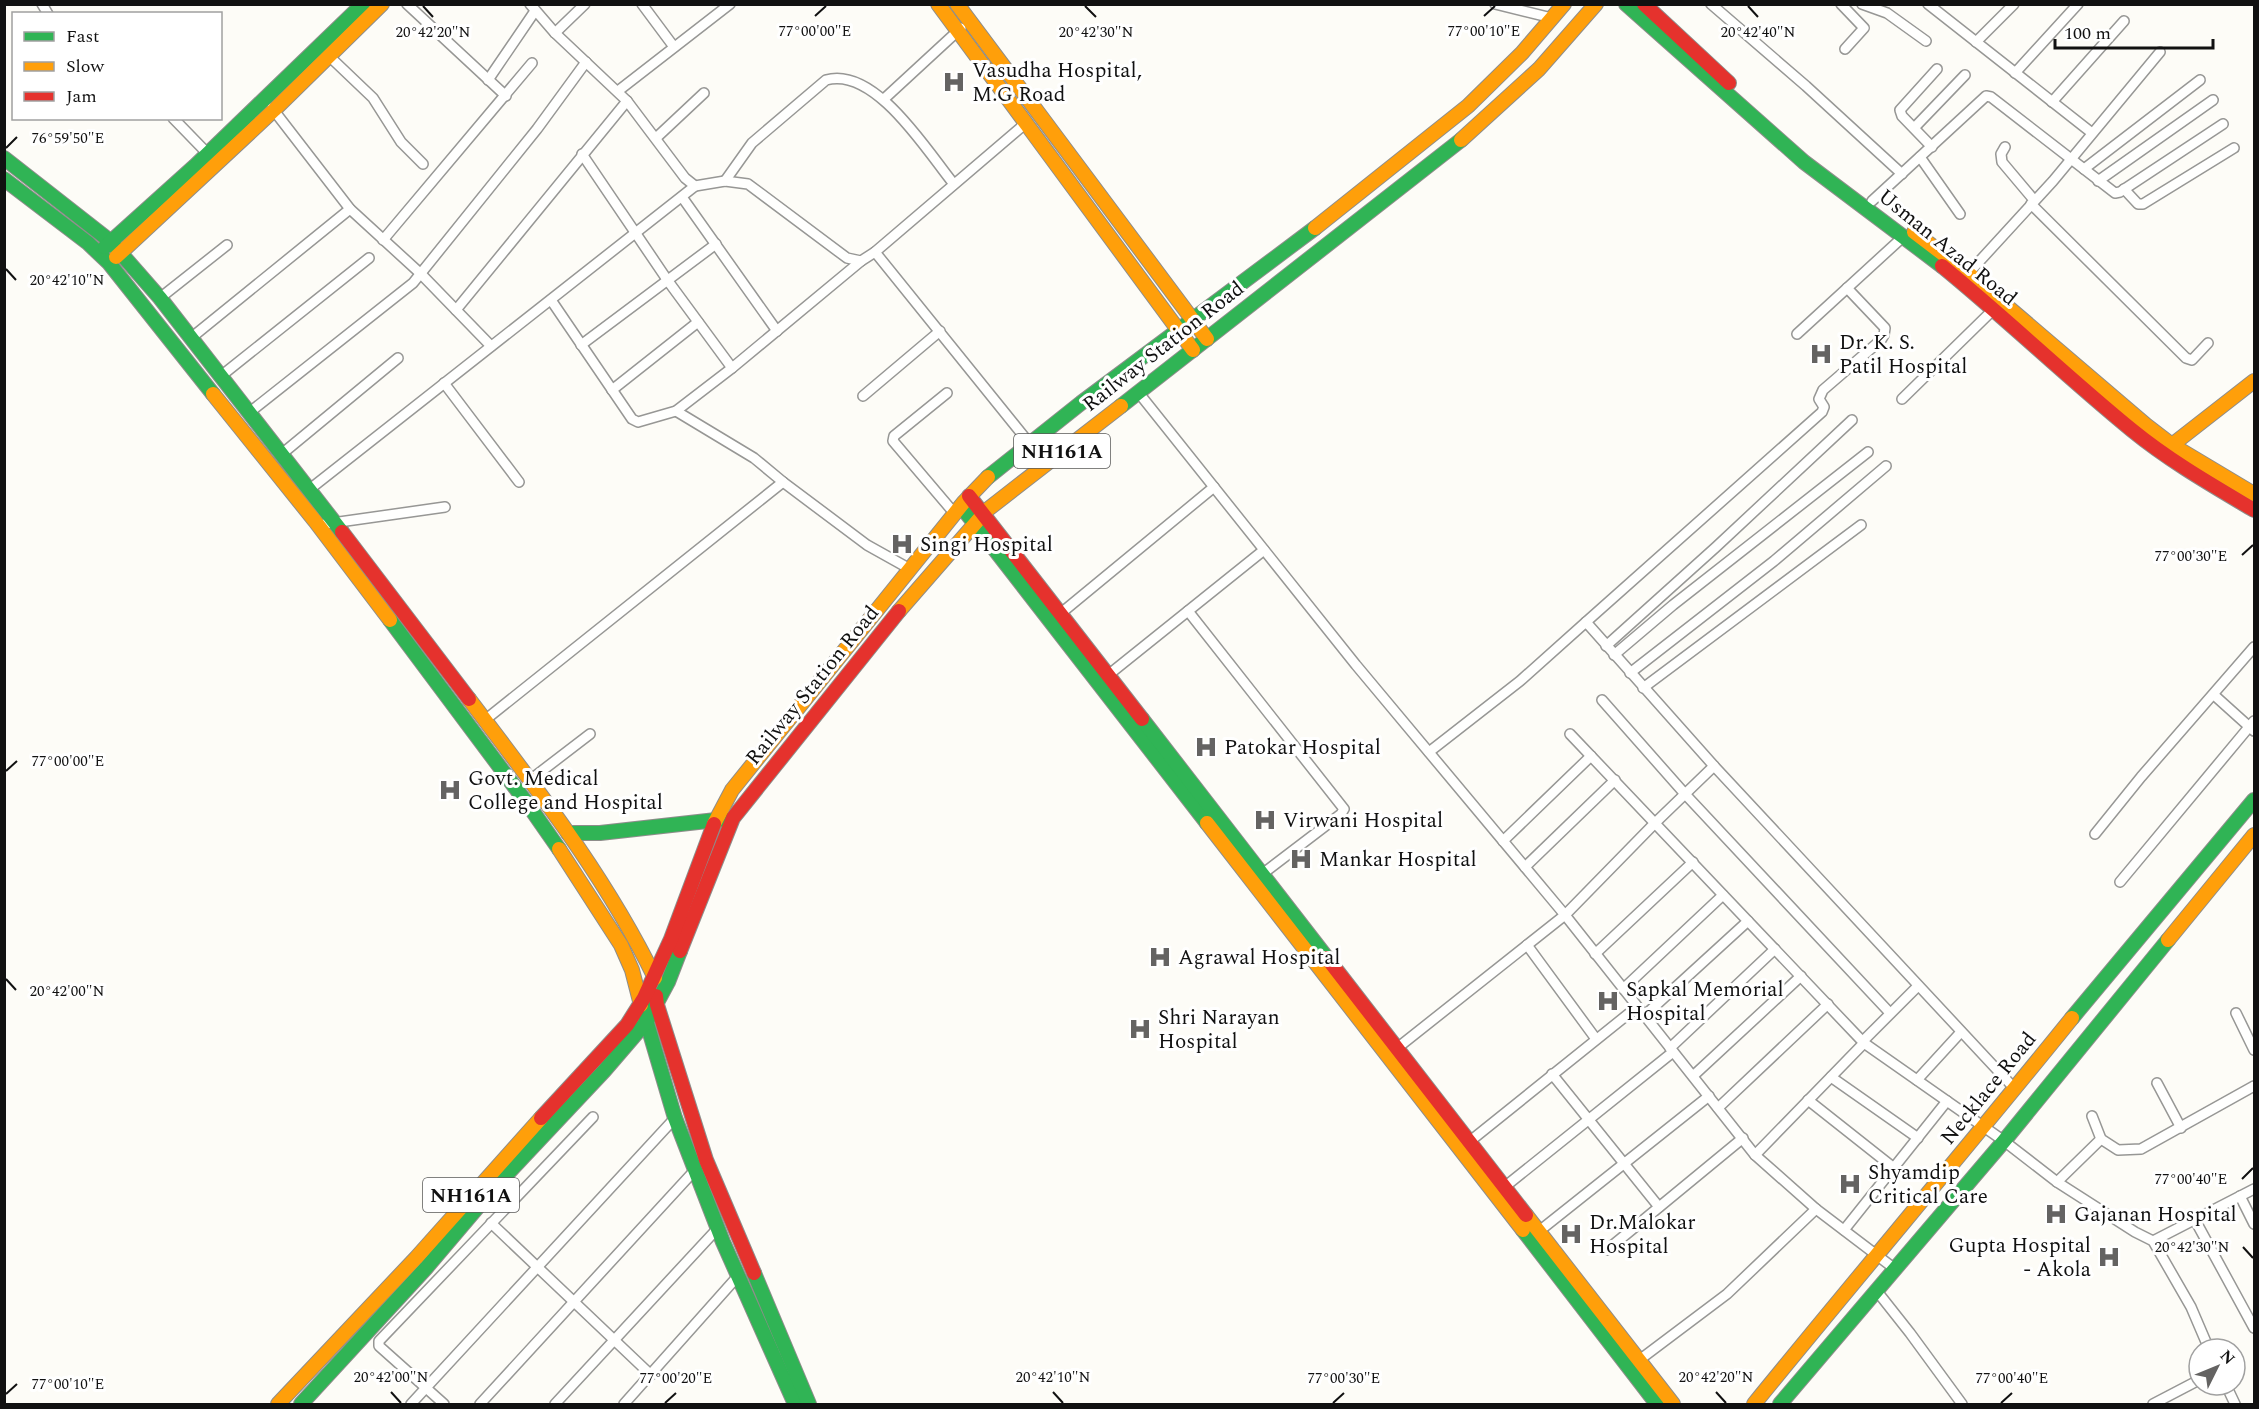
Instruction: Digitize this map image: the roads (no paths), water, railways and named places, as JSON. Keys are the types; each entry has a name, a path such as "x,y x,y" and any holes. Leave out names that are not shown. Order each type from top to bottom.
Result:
{"main road":[{"path":"109,263 269,105 363,4"},
{"path":"99,253 208,154 329,56 382,4"},
{"path":"938,4 1193,350"},
{"path":"957,4 1207,339"},
{"name":"Railway Station Road","path":"655,978 717,819 732,790 961,505 983,481 1177,330 1330,217 1468,106 1514,61 1564,4"},
{"name":"Railway Station Road","path":"657,1005 733,818 747,796 925,579 979,519 1484,122 1539,69 1596,4"},
{"name":"Usman Azad Road","path":"1626,4 1804,162 1904,236 1965,277"},
{"name":"Usman Azad Road","path":"1644,4 1808,153 1872,201 2129,411 2172,445 2254,494"},
{"path":"4,158 110,241 160,298 283,453 530,780 568,833 637,939 655,978 657,1005 706,1160 809,1404"},
{"path":"4,179 109,263 318,525 529,806 589,894 621,945 632,970 675,1118 738,1276 795,1404"},
{"name":"Usman Azad Road","path":"1998,305 2132,430 2176,462 2254,510"},
{"path":"2172,445 2254,381"},
{"path":"961,505 979,519 1060,614 1469,1142 1500,1191 1538,1232 1673,1404"},
{"path":"979,519 1500,1191 1657,1404"},
{"name":"Necklace Road","path":"1754,1404 1876,1254 1984,1127 2098,985 2254,800"},
{"path":"568,833 600,833 733,818"},
{"path":"1780,1404 2004,1141 2254,836"},
{"name":"NH161A","path":"278,1404 416,1258 493,1170 614,1040 641,1005 655,978"},
{"name":"NH161A","path":"302,1404 426,1268 493,1189 604,1071 647,1021 657,1005"}],"street":[{"path":"407,4 506,96"},
{"path":"555,33 585,4"},
{"path":"642,4 674,47"},
{"path":"618,91 730,4"},
{"path":"1495,4 1552,18"},
{"path":"1711,4 1806,86 1902,174"},
{"path":"1841,4 1864,28 1845,49"},
{"path":"1862,4 1887,14 1926,41"},
{"path":"1928,4 2092,134"},
{"path":"1976,42 2014,4"},
{"path":"2015,73 2078,4"},
{"path":"488,80 533,8 555,33 618,91 676,167 695,186"},
{"path":"884,99 970,21"},
{"path":"2052,102 2124,21"},
{"path":"1965,277 2071,159 2160,52"},
{"path":"329,56 373,98 401,142 423,164"},
{"path":"250,412 403,292 421,274 537,129 586,62"},
{"path":"383,240 532,63"},
{"path":"1932,147 1902,116 1900,110 1937,69"},
{"path":"1914,128 1965,75"},
{"path":"724,181 752,143 826,80 842,80 864,86 884,99 953,183"},
{"path":"2084,169 2200,80"},
{"path":"656,138 704,93"},
{"path":"1872,201 1982,98 1988,96 2115,193 2223,124"},
{"path":"2098,181 2213,100"},
{"path":"456,310 627,101"},
{"path":"269,105 350,209 421,274 491,346"},
{"path":"175,120 208,154"},
{"path":"550,300 635,421 641,422 676,411 875,252 1026,123"},
{"path":"2005,147 2001,154 2002,162 2032,202 2186,357 2192,360 2208,343"},
{"path":"2124,189 2138,204 2143,204 2234,148"},
{"path":"582,154 668,281 732,368"},
{"path":"1920,156 1960,214"},
{"path":"310,489 695,186 724,181 748,184 847,258 861,261"},
{"path":"682,197 777,331"},
{"path":"191,338 350,209"},
{"path":"1797,334 1904,236"},
{"path":"581,345 716,244"},
{"path":"160,298 227,245"},
{"path":"875,252 1030,444"},
{"path":"221,376 369,258"},
{"path":"1429,752 1520,681 1822,412 1824,407 1819,399 1823,390 1884,335 1885,328 1847,288"},
{"path":"1902,399 1998,305"},
{"path":"612,390 698,322"},
{"path":"863,396 940,331"},
{"path":"283,453 398,358"},
{"path":"444,383 519,482"},
{"path":"1138,392 1264,550 1565,915 1755,1155 1816,1209 1895,1269"},
{"path":"947,393 894,436 893,441 961,505"},
{"path":"676,411 754,458 867,545 910,569"},
{"path":"1606,646 1852,420"},
{"path":"1614,655 1672,605 1868,452"},
{"path":"1630,673 1774,561 1886,466"},
{"path":"485,720 783,482"},
{"path":"1060,614 1214,488"},
{"path":"318,525 445,507"},
{"path":"1643,688 1861,525"},
{"path":"1107,676 1264,550"},
{"path":"1188,611 1344,809 1341,814 1261,875"},
{"path":"1586,622 1714,766 2015,1089"},
{"path":"2095,834 2141,777 2254,647"},
{"path":"2120,882 2253,726 2214,695"},
{"path":"1602,700 1684,794 1890,1013"},
{"path":"530,780 590,734"},
{"path":"1570,734 1863,1042 2004,1141 2057,1182 2153,1241 2191,1307 2204,1337"},
{"path":"1503,841 1591,756"},
{"path":"1396,1049 1565,915 1714,766"},
{"path":"1525,867 1615,780"},
{"path":"1596,954 1692,862"},
{"path":"1623,989 1723,895"},
{"path":"1644,1016 1748,921"},
{"path":"1527,945 1596,1039"},
{"path":"1500,1191 1672,1050 1775,949"},
{"path":"1693,1076 1801,976"},
{"path":"1755,1155 1918,986"},
{"path":"1718,1108 1827,1004"},
{"path":"1469,1142 1637,1007"},
{"path":"2236,1013 2254,1050"},
{"path":"1917,1080 1961,1032"},
{"path":"1552,1074 1659,1207"},
{"path":"1831,1077 1918,1138"},
{"path":"2157,1083 2181,1128"},
{"path":"2092,1116 2101,1139 2118,1150 2141,1149 2254,1086"},
{"path":"1538,1232 1709,1096"},
{"path":"1808,1100 1894,1168"},
{"path":"1844,1230 1947,1101"},
{"path":"444,1404 379,1346 379,1341 593,1117"},
{"path":"411,1404 675,1118"},
{"path":"1607,1250 1743,1138"},
{"path":"2057,1182 2101,1139"},
{"path":"480,1404 695,1170"},
{"path":"2153,1241 2254,1189"},
{"path":"2240,1196 2254,1224"},
{"path":"1638,1361 1727,1294 1816,1209"},
{"path":"2195,1220 2254,1328"},
{"path":"491,1223 651,1375"},
{"path":"555,1404 718,1228"},
{"path":"624,1404 738,1276"},
{"path":"1876,1290 1962,1404"},
{"path":"2153,1404 2187,1386"}],"place":[{"name":"Vasudha Hospital, M.G Road","path":"954,82"},
{"name":"Dr. K. S. Patil Hospital","path":"1821,354"},
{"name":"Singi Hospital","path":"902,544"},
{"name":"Patokar Hospital","path":"1206,747"},
{"name":"Govt. Medical College and Hospital","path":"450,790"},
{"name":"Virwani Hospital","path":"1265,820"},
{"name":"Mankar Hospital","path":"1301,859"},
{"name":"Agrawal Hospital","path":"1160,957"},
{"name":"Sapkal Memorial Hospital","path":"1608,1001"},
{"name":"Shri Narayan Hospital","path":"1140,1029"},
{"name":"Shyamdip Critical Care","path":"1850,1184"},
{"name":"Gajanan Hospital","path":"2056,1214"},
{"name":"Dr.Malokar Hospital","path":"1571,1234"},
{"name":"Gupta Hospital - Akola","path":"2109,1257"}]}
